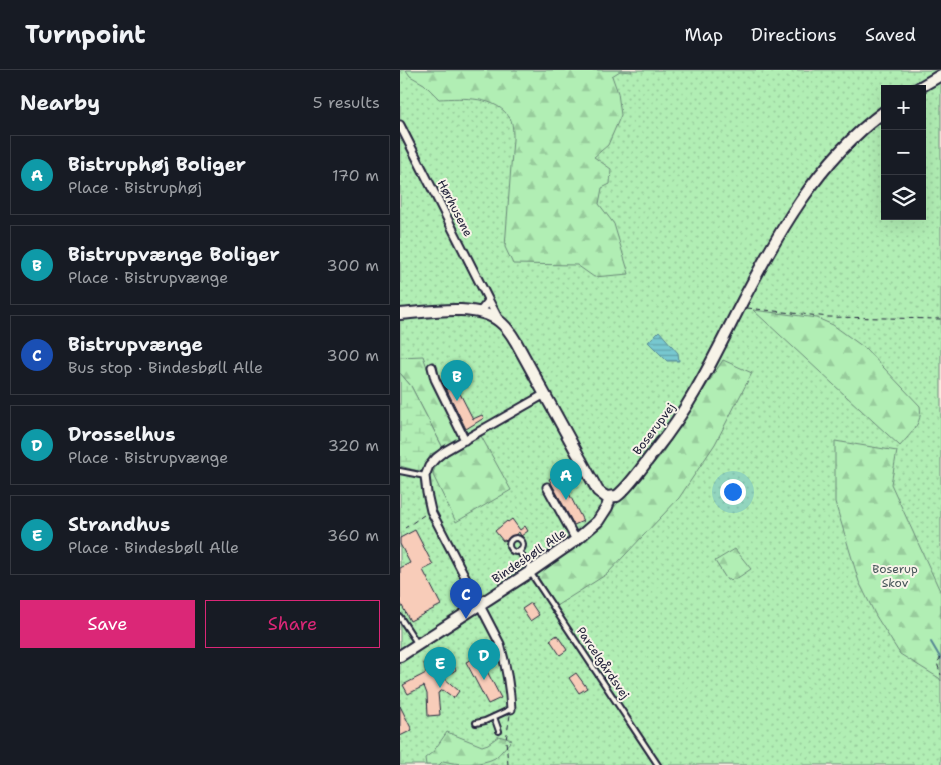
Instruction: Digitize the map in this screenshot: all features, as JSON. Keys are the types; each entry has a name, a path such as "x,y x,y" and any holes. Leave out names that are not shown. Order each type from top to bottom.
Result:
{"street":[{"path":"924,85 941,75"},
{"name":"Boserupvej","path":"610,498 620,494 668,435 707,373 740,307 794,210 821,172 846,146 881,115"},
{"name":"Hørhusene","path":"400,125 499,320"},
{"path":"480,312 489,301"},
{"path":"400,314 459,310 480,312 499,320 516,342 598,491 610,498"},
{"path":"432,367 435,379 465,440"},
{"path":"511,709 510,687 500,644 432,511 425,476 429,466 436,458 545,394"},
{"path":"547,488 576,540"},
{"name":"Bindesbøll Alle","path":"400,656 576,540 598,522 610,498"}],"lane":[{"path":"400,471 425,476"},
{"name":"Parcelgårdsvej","path":"519,551 658,765"},
{"path":"400,617 418,645"},
{"path":"476,723 511,709"},
{"path":"494,717 499,731"}],"path":[{"path":"740,307 829,317 941,319"},
{"path":"405,528 432,511"},
{"path":"941,657 938,660 941,675"},
{"path":"508,765 506,740 511,709"}],"green space":[{"path":"400,70 941,70 941,765 400,765"},
{"path":"406,70 631,70 632,72 620,71 612,76 618,93 621,115 608,145 594,157 611,169 610,184 602,188 599,204 614,224 629,274 594,277 577,265 513,264 505,247 513,139 511,120 505,112 488,102 458,98 439,99 424,84 410,76"},
{"path":"753,310 817,318 833,325 866,349 920,406 920,418 912,432 900,446"},
{"path":"423,356 431,379 462,437 443,448 411,386 400,373 400,357"},
{"path":"723,360 752,373 715,444 679,498 607,574 556,606 535,572 585,536 609,513 661,455"},
{"path":"400,373 411,386 443,448 431,454 422,472 400,466"},
{"path":"481,436 511,490 456,522 433,475 439,463 445,457"},
{"name":"Boserup Skov","path":"835,441 897,451 891,484 941,593 941,681 900,654 876,616 859,582 835,502"},
{"path":"735,549 751,569 736,579 727,580 715,561"},
{"path":"447,732 482,746 499,736 512,740 495,758 484,762 470,764 443,761 439,765 426,765 425,758 433,752"}],"water":[{"path":"659,331 678,353 679,361 667,361 648,342"}],"building":[{"path":"452,378 473,419 482,415 484,418 466,429 443,382"},
{"path":"559,474 583,521 574,525 549,479"},
{"path":"512,519 520,530 525,526 528,531 521,536 519,532 503,541 495,531"},
{"path":"415,530 433,565 423,570 441,605 410,621 400,602 400,568 410,563 400,544 400,538"},
{"path":"531,603 539,615 530,621 522,609"},
{"path":"557,635 567,650 560,655 550,640"},
{"path":"479,656 501,698 488,704 466,662"},
{"path":"451,660 456,670 443,677 459,691 454,698 443,690 438,693 440,715 428,716 427,694 424,686 408,694 403,685 426,673 424,663 434,662 435,668"},
{"path":"576,673 587,688 579,693 569,678"},
{"path":"400,706 412,730 400,736"}],"waterway":[{"path":"931,642 941,659"}],"place":[{"name":"Bistrupvænge Boliger","path":"457,401"},
{"name":"Bistruphøj Boliger","path":"566,500"},
{"name":"Bistrupvænge","path":"466,619"},
{"name":"Drosselhus","path":"484,680"},
{"name":"Strandhus","path":"440,688"}]}
